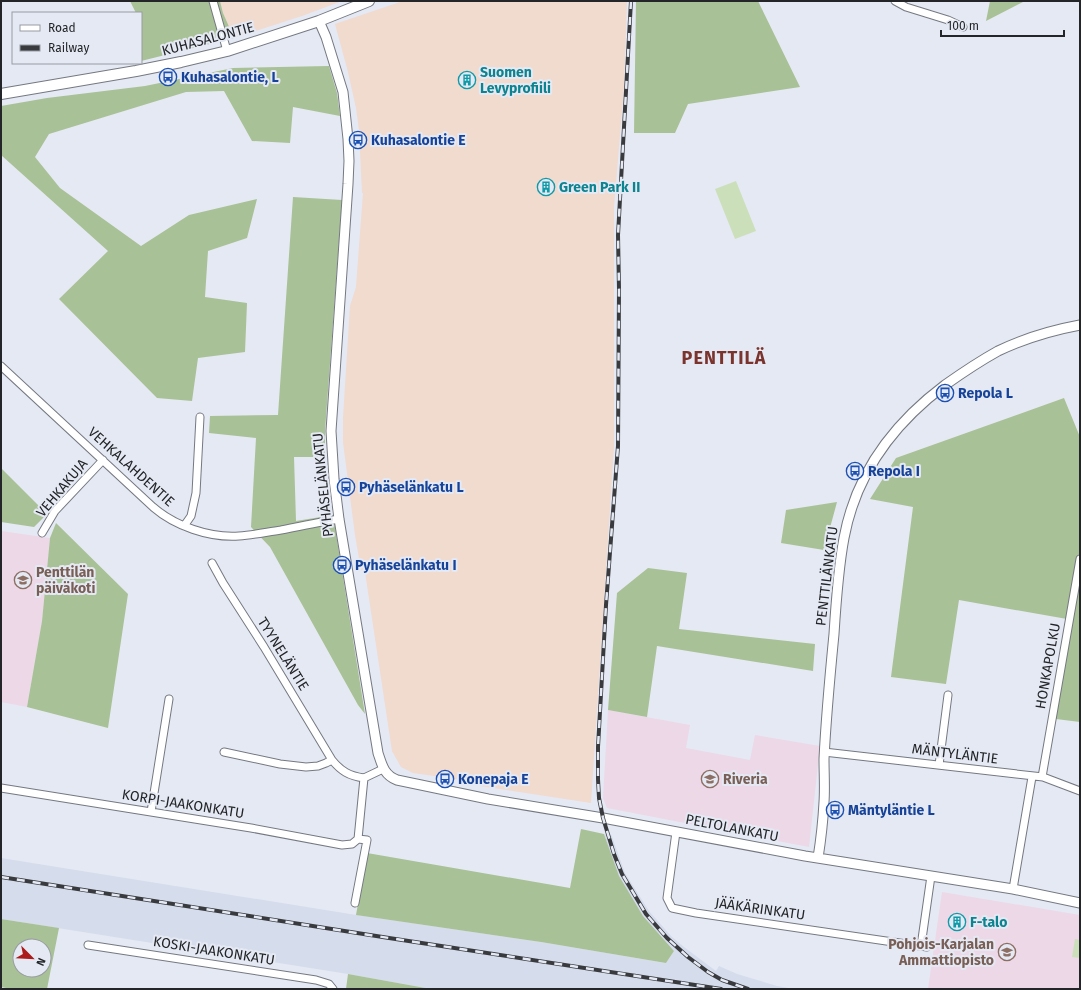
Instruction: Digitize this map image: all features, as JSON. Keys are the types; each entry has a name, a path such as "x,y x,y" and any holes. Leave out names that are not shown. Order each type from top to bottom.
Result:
{"main road":[{"name":"KUHASALONTIE","path":"1,94 136,71 227,51 319,21 369,1"}],"street":[{"path":"213,1 227,51"},
{"path":"895,1 906,7 948,20 963,27"},
{"name":"PYHÄSELÄNKATU","path":"319,21 326,37 342,92 348,139 348,177 331,431 334,479 339,519 378,753 383,769"},
{"name":"PENTTILÄNKATU","path":"818,858 822,835 824,801 824,752 836,605 843,545 848,519 862,481 882,447 905,419 934,393 969,368 1000,351 1026,340 1080,325"},
{"name":"VEHKALAHDENTIE","path":"1,366 161,514 184,526 205,533 238,536 264,533 339,519"},
{"path":"184,526 191,516 196,493 200,417"},
{"name":"VEHKAKUJA","path":"42,533 56,511 103,460"},
{"name":"HONKAPOLKU","path":"1042,777 1080,559"},
{"name":"TYYNELÄNTIE","path":"212,563 332,760"},
{"path":"939,765 948,695"},
{"path":"151,812 169,699"},
{"path":"224,752 280,764 306,767 326,764 332,760 338,768 345,772 356,777 364,778 383,769"},
{"name":"MÄNTYLÄNTIE","path":"824,752 1042,777 1080,791"},
{"name":"PELTOLANKATU","path":"383,769 392,778 397,780 488,799 818,858 1013,889 1080,903"},
{"path":"1013,889 1032,777"},
{"path":"355,903 367,840 358,839 364,778"},
{"name":"KORPI-JAAKONKATU","path":"1,788 251,828 342,845 352,844 358,839"},
{"name":"JÄÄKÄRINKATU","path":"676,832 667,898 672,908 678,910 924,947 931,876"},
{"name":"KOSKI-JAAKONKATU","path":"88,945 316,980 329,984 333,989"}],"shaded area":[{"path":"220,1 342,1 302,16 234,38 223,13"},
{"path":"403,1 627,1 624,87 614,207 614,446 591,803 480,786 463,780 413,773 401,767 392,751 365,572 361,570 355,535 343,442 343,418 350,306 356,287 363,193 356,108 335,24"},
{"name":"Penttilän päiväkoti","path":"1,531 50,538 42,621 27,707 1,702"},
{"name":"Riveria","path":"608,710 690,725 686,748 750,760 755,735 820,746 809,847 607,808 603,798"},
{"path":"604,834 611,834 625,873 649,911 671,936 684,947 716,971 719,966 737,974 777,986 794,989 431,989 348,974 1,919 1,858 350,914 541,942 666,963 674,951 643,916 618,876"},
{"name":"Pohjois-Karjalan Ammattiopisto","path":"942,892 1080,915 1080,989 928,989"}],"green space":[{"path":"130,1 220,1 223,13 234,38 142,61 142,12 136,12"},
{"path":"636,1 758,1 800,87 688,104 675,133 634,133"},
{"path":"990,1 1025,1 986,21"},
{"path":"329,66 337,93 340,116 293,107 290,143 252,141 224,91 186,92 49,134 35,157 60,188 141,246 189,215 257,199 247,238 208,251 205,297 247,303 245,352 198,358 192,401 157,398 59,299 108,251 1,155 1,106 47,98 145,86 233,68"},
{"path":"736,181 756,231 735,239 715,189"},
{"path":"293,197 342,200 325,431 325,457 294,457 296,521 333,515 365,714 358,705 270,547 251,527 256,438 209,433 210,416 278,415"},
{"path":"1064,398 1080,437 1080,722 1056,719 1054,703 1067,619 959,600 946,684 891,677 913,507 870,499 896,458"},
{"path":"1,468 47,514 34,527 1,522"},
{"path":"837,502 824,550 781,543 786,510"},
{"path":"56,523 128,594 108,728 27,707 42,621 50,538"},
{"path":"648,568 687,573 679,629 815,644 813,671 657,646 647,717 608,710 617,593"},
{"path":"581,829 604,834 619,876 643,916 674,951 666,963 541,942 356,915 367,853 570,888"},
{"path":"1,919 59,928 52,964 52,938 12,938 12,978 49,978 47,989 11,989 1,987"},
{"path":"1075,939 1080,940 1080,958 1072,957"},
{"path":"348,974 431,989 346,989"}],"railway":[{"path":"631,1 618,235 618,446 606,605 598,747 599,798 603,818 622,874 646,914 667,938 688,957 708,972 722,980 748,989"},
{"path":"1,877 721,989"}],"place":[{"name":"Kuhasalontie, L","path":"168,77"},
{"name":"Suomen Levyprofiili","path":"467,80"},
{"name":"Kuhasalontie E","path":"358,140"},
{"name":"Green Park II","path":"546,187"},
{"name":"Repola L","path":"945,393"},
{"name":"Repola I","path":"855,471"},
{"name":"Pyhäselänkatu L","path":"346,487"},
{"name":"Pyhäselänkatu I","path":"342,565"},
{"name":"Penttilän päiväkoti","path":"23,580"},
{"name":"Konepaja E","path":"445,779"},
{"name":"Riveria","path":"710,779"},
{"name":"Mäntyläntie L","path":"835,810"},
{"name":"F-talo","path":"957,922"},
{"name":"Pohjois-Karjalan Ammattiopisto","path":"1007,952"}],"district":[{"name":"PENTTILÄ","path":"724,358"}]}
